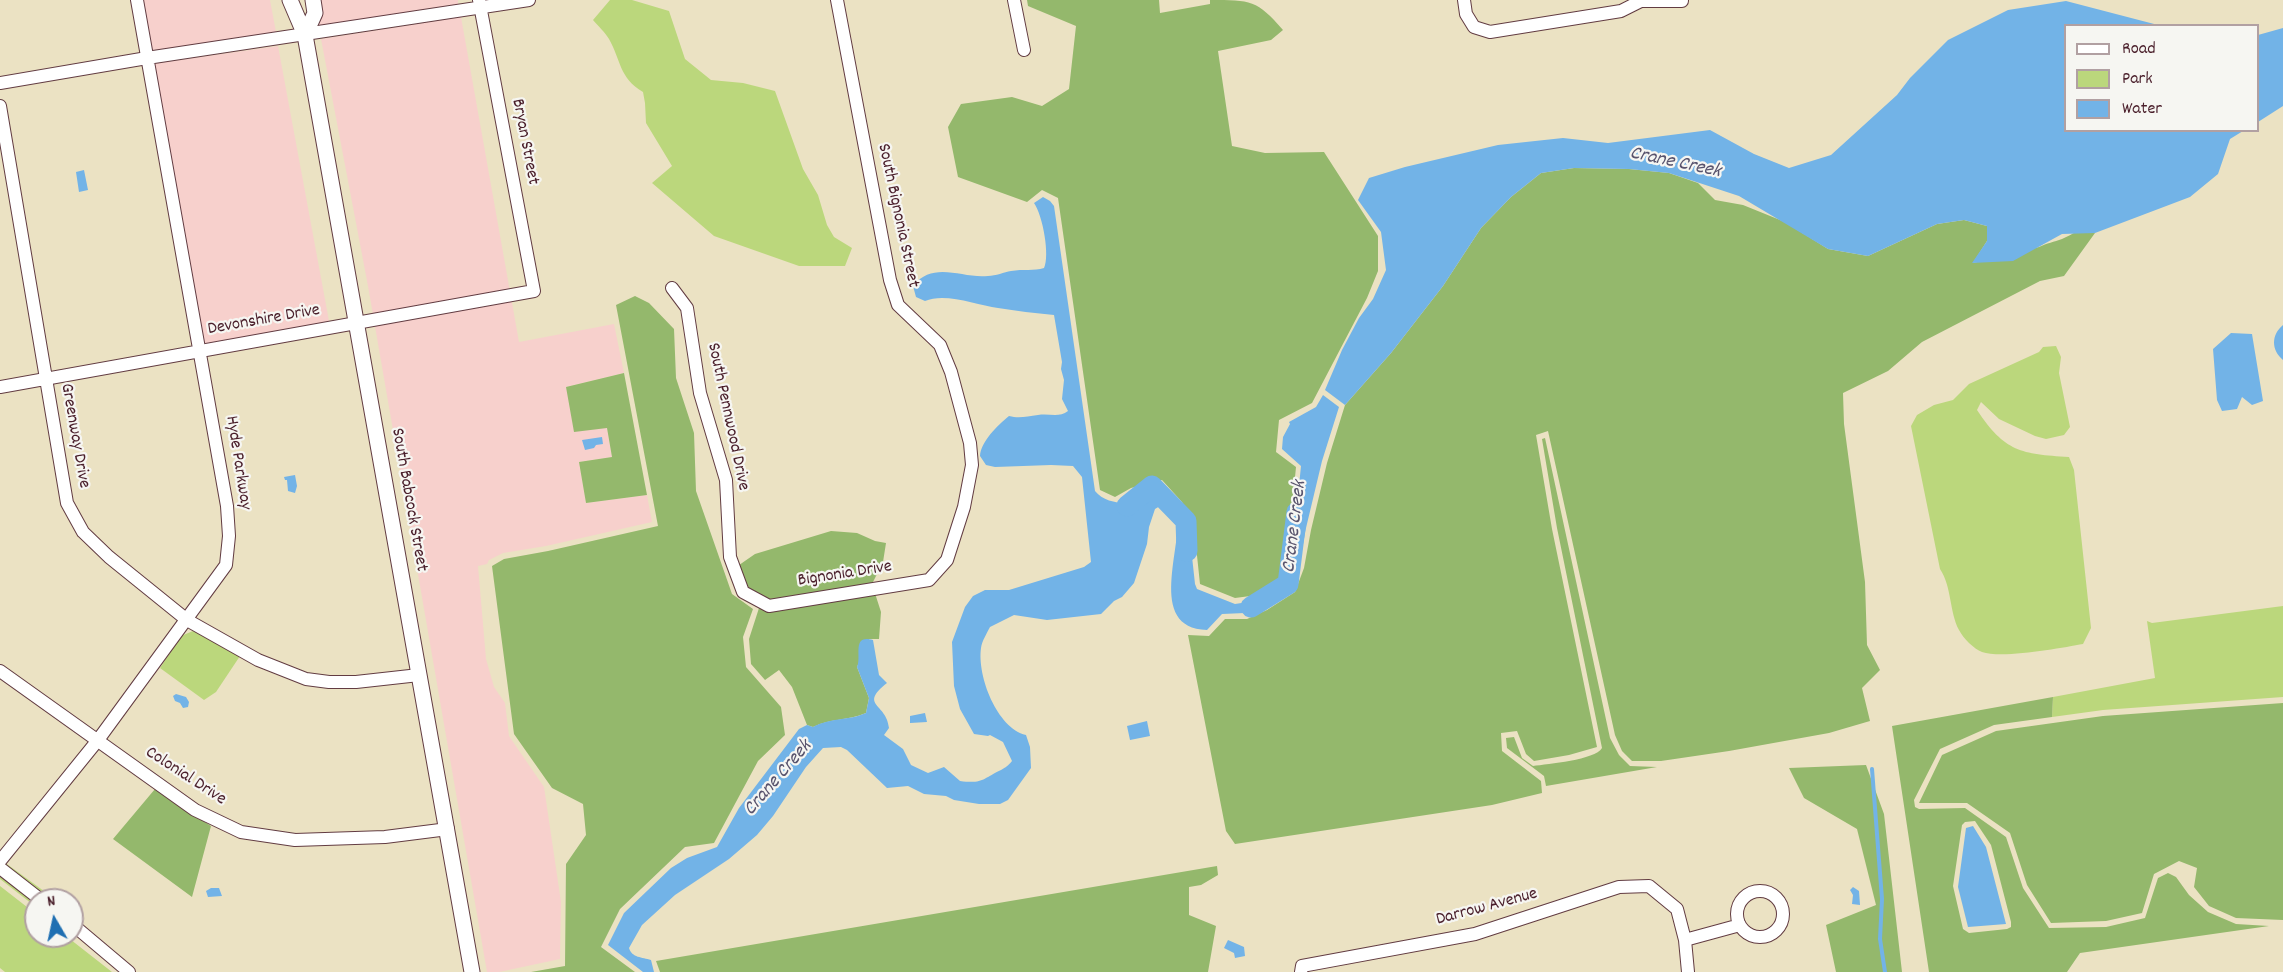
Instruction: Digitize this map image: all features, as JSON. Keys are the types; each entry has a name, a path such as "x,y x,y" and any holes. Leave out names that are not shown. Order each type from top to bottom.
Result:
{"main road":[{"name":"South Babcock Street","path":"290,0 305,35 472,972"},
{"name":"South Babcock Street","path":"305,35 315,13 313,0"}],"street":[{"name":"Hyde Parkway","path":"0,861 98,740 226,564 229,536 227,506 201,351 136,0"},
{"path":"0,83 147,58 305,35 479,4 529,0"},
{"name":"South Bignonia Street","path":"837,0 890,280 898,306 940,345 951,372 970,443 972,465 968,486 947,560"},
{"path":"1014,0 1024,50"},
{"path":"1464,0 1466,14 1474,27 1490,32 1621,11 1641,0 1682,1"},
{"name":"Bryan Street","path":"479,4 534,291"},
{"name":"Greenway Drive","path":"0,106 67,503 83,532 109,557 187,620 258,660 306,679 352,682 419,675"},
{"name":"South Pennwood Drive","path":"672,288 687,308 700,393 726,480 730,556 744,592"},
{"name":"Devonshire Drive","path":"0,387 534,291"},
{"name":"Bignonia Drive","path":"744,592 769,606 929,580 947,560"},
{"name":"Colonial Drive","path":"0,671 195,810 241,832 295,840 385,837 448,829"},
{"path":"0,868 26,888"},
{"name":"Darrow Avenue","path":"1299,966 1474,934 1619,887 1650,886 1677,909 1685,940"},
{"path":"1688,972 1685,940 1740,924"},
{"path":"84,934 129,972"}],"shaded area":[{"path":"132,0 270,0 276,32 142,52"},
{"path":"319,0 458,0 458,4 319,26"},
{"path":"461,17 519,342 614,324 624,373 566,387 607,428 612,457 579,462 586,503 647,495 652,522 546,546 503,553 489,560 487,564 478,566 486,659 494,687 505,703 509,736 544,787 561,902 560,959 499,972 487,972 368,286 321,39"},
{"path":"278,46 329,321 194,350 144,65"}],"green space":[{"path":"610,0 632,0 669,11 685,59 711,80 743,83 775,91 803,169 818,195 827,225 834,237 852,248 845,266 799,266 714,236 652,183 672,166 646,123 643,92 629,81 609,39 593,20"},
{"path":"1027,0 1159,0 1160,13 1210,4 1210,0 1235,0 1259,7 1283,30 1271,40 1218,51 1232,146 1265,153 1324,152 1378,236 1378,271 1367,298 1312,403 1279,420 1276,452 1296,467 1285,580 1258,595 1235,598 1200,584 1194,527 1182,502 1162,480 1131,488 1115,497 1100,490 1058,198 1042,190 1027,202 958,177 948,127 961,104 1012,97 1042,106 1069,89 1076,26 1028,6"},
{"path":"1574,168 1629,169 1669,173 1698,183 1715,200 1743,205 1785,222 1828,249 1868,256 1937,224 1964,220 1987,226 1987,241 1973,263 2039,247 2092,225 2095,233 2064,276 2040,281 1922,342 1888,371 1843,393 1844,424 1865,582 1867,645 1880,670 1862,688 1870,721 1829,733 1729,751 1661,761 1632,761 1622,751 1615,735 1548,431 1536,435 1552,529 1597,747 1534,761 1526,754 1517,731 1501,733 1502,751 1541,781 1542,793 1492,805 1235,844 1226,831 1188,635 1209,636 1225,619 1247,619 1267,610 1295,592 1304,568 1327,463 1345,405 1391,353 1443,286 1481,228 1511,197 1541,173"},
{"path":"635,296 649,303 674,329 676,378 694,433 696,491 732,594 753,609 743,637 746,667 781,707 785,735 758,761 714,843 685,847 620,909 601,947 635,972 531,972 565,966 566,864 586,835 583,804 552,788 514,734 492,566 504,559 658,526 616,305"},
{"path":"2056,346 2061,357 2059,373 2070,427 2064,435 2046,439 2035,436 1999,419 1981,402 1977,410 1996,435 2006,443 2026,452 2069,457 2074,470 2091,628 2083,644 2017,654 1982,652 1966,640 1956,623 1947,583 1940,569 1911,426 1917,415 1934,405 1953,400 1969,384 2039,352 2043,347"},
{"path":"624,373 647,495 586,503 579,462 612,457 607,428 574,432 566,387"},
{"path":"1545,438 1610,738 1619,755 1630,766 1657,767 1546,786 1544,776 1507,748 1506,738 1514,737 1522,758 1533,766 1590,756 1602,748 1557,528 1542,439"},
{"path":"831,531 857,533 886,543 883,562 872,584 881,612 879,639 869,639 857,667 869,698 866,713 813,727 807,725 792,687 779,670 765,680 751,664 749,639 759,608 729,572 755,554"},
{"path":"2283,606 2283,697 2103,710 2052,717 2053,697 2155,678 2147,621 2152,623"},
{"path":"193,631 199,632 240,656 216,692 204,700 160,668 181,636"},
{"path":"2053,697 2052,717 1994,725 1940,749 1914,800 1915,807 1919,809 1965,808 2006,837 2023,888 2049,928 2106,927 2145,918 2158,878 2168,873 2176,877 2189,895 2208,912 2236,924 2269,926 2080,953 2067,972 1929,972 1892,726","holes":["1975,821 1991,845 2011,927 1969,933 1963,929 1953,886 1962,825 1965,822"]},
{"path":"2283,703 2283,920 2236,918 2209,906 2194,887 2197,868 2179,861 2154,874 2142,913 2106,921 2051,923 2027,885 2010,833 1967,803 1919,803 1942,755 1996,731 2103,716"},
{"path":"1866,765 1884,814 1902,972 1836,972 1826,925 1876,905 1857,829 1804,798 1789,768"},
{"path":"155,789 211,826 192,897 113,839"},
{"path":"0,859 40,888 24,888 24,898 0,879"},
{"path":"1217,866 1218,875 1201,885 1189,887 1189,915 1216,926 1208,972 660,972 656,961"},
{"path":"0,886 24,905 24,948 81,948 112,972 5,972 0,968"}],"water":[{"path":"2066,1 2154,24 2064,24 2064,132 2241,132 2230,139 2218,174 2190,197 2095,233 2062,234 2013,261 1972,263 1987,241 1987,226 1964,220 1937,224 1868,256 1828,249 1739,196 1669,173 1629,169 1574,168 1541,173 1511,197 1481,228 1443,286 1391,353 1345,405 1325,390 1342,350 1359,318 1373,299 1386,270 1381,232 1358,200 1369,178 1498,145 1563,138 1608,143 1710,130 1754,154 1789,168 1831,155 1897,95 1910,78 1948,40 2008,10"},
{"path":"2283,28 2283,106 2259,121 2259,35"},
{"path":"84,170 88,190 79,192 76,172"},
{"path":"1043,197 1054,206 1095,491 1101,497 1126,503 1137,493 1161,486 1178,505 1189,529 1197,589 1235,604 1261,600 1289,584 1301,466 1282,449 1283,437 1289,422 1316,407 1323,395 1339,407 1322,461 1299,566 1291,588 1265,605 1245,613 1222,614 1207,630 1188,626 1177,615 1172,600 1171,582 1178,525 1177,510 1171,506 1160,506 1155,509 1149,527 1147,544 1134,583 1122,597 1114,601 1101,614 1047,620 1014,615 990,627 986,634 982,645 982,672 991,699 1006,722 1026,735 1030,747 1031,768 1008,800 1000,804 979,804 954,800 946,796 924,794 908,786 887,788 847,750 841,747 823,748 806,767 773,816 757,835 729,859 675,895 642,925 629,948 635,955 651,960 654,972 643,972 608,945 624,913 671,868 687,858 717,847 739,808 799,729 807,725 813,727 866,713 869,698 857,667 862,640 873,640 879,675 887,683 875,696 874,701 887,720 889,728 884,735 903,749 911,765 928,773 944,767 960,781 973,782 1001,770 1012,761 1003,742 990,735 974,734 960,709 954,686 952,642 965,607 973,596 985,590 1009,590 1084,567 1091,562 1082,477 1073,466 995,467 986,465 980,456 987,439 1009,416 1057,415 1068,411 1062,399 1064,380 1054,315 998,308 951,298 925,301 916,297 913,286 921,278 939,272 988,276 1044,268 1046,262 1045,236 1034,203"},
{"path":"2283,325 2283,360 2276,352 2274,342 2276,333"},
{"path":"2231,333 2252,334 2263,401 2252,405 2242,397 2237,409 2222,411 2217,400 2213,349"},
{"path":"602,437 603,444 585,450 582,440"},
{"path":"295,475 297,486 295,493 288,491 287,480 284,477"},
{"path":"176,694 186,697 189,702 188,707 183,708 175,701 173,696"},
{"path":"925,713 927,722 910,723 910,716"},
{"path":"1147,721 1150,736 1130,740 1127,726"},
{"path":"1973,826 1986,847 2006,924 1968,927 1958,887 1966,828"},
{"path":"1853,887 1859,891 1860,905 1852,904 1853,895 1850,890"},
{"path":"219,888 222,896 208,897 206,891"},
{"path":"1228,940 1244,947 1245,956 1235,958 1234,953 1224,948"}],"waterway":[{"name":"Crane Creek","path":"1127,506 1152,486 1186,521 1187,551"},
{"name":"Crane Creek","path":"1251,607 1288,584 1297,512"},
{"path":"1872,769 1882,899 1880,939 1885,972"}]}
